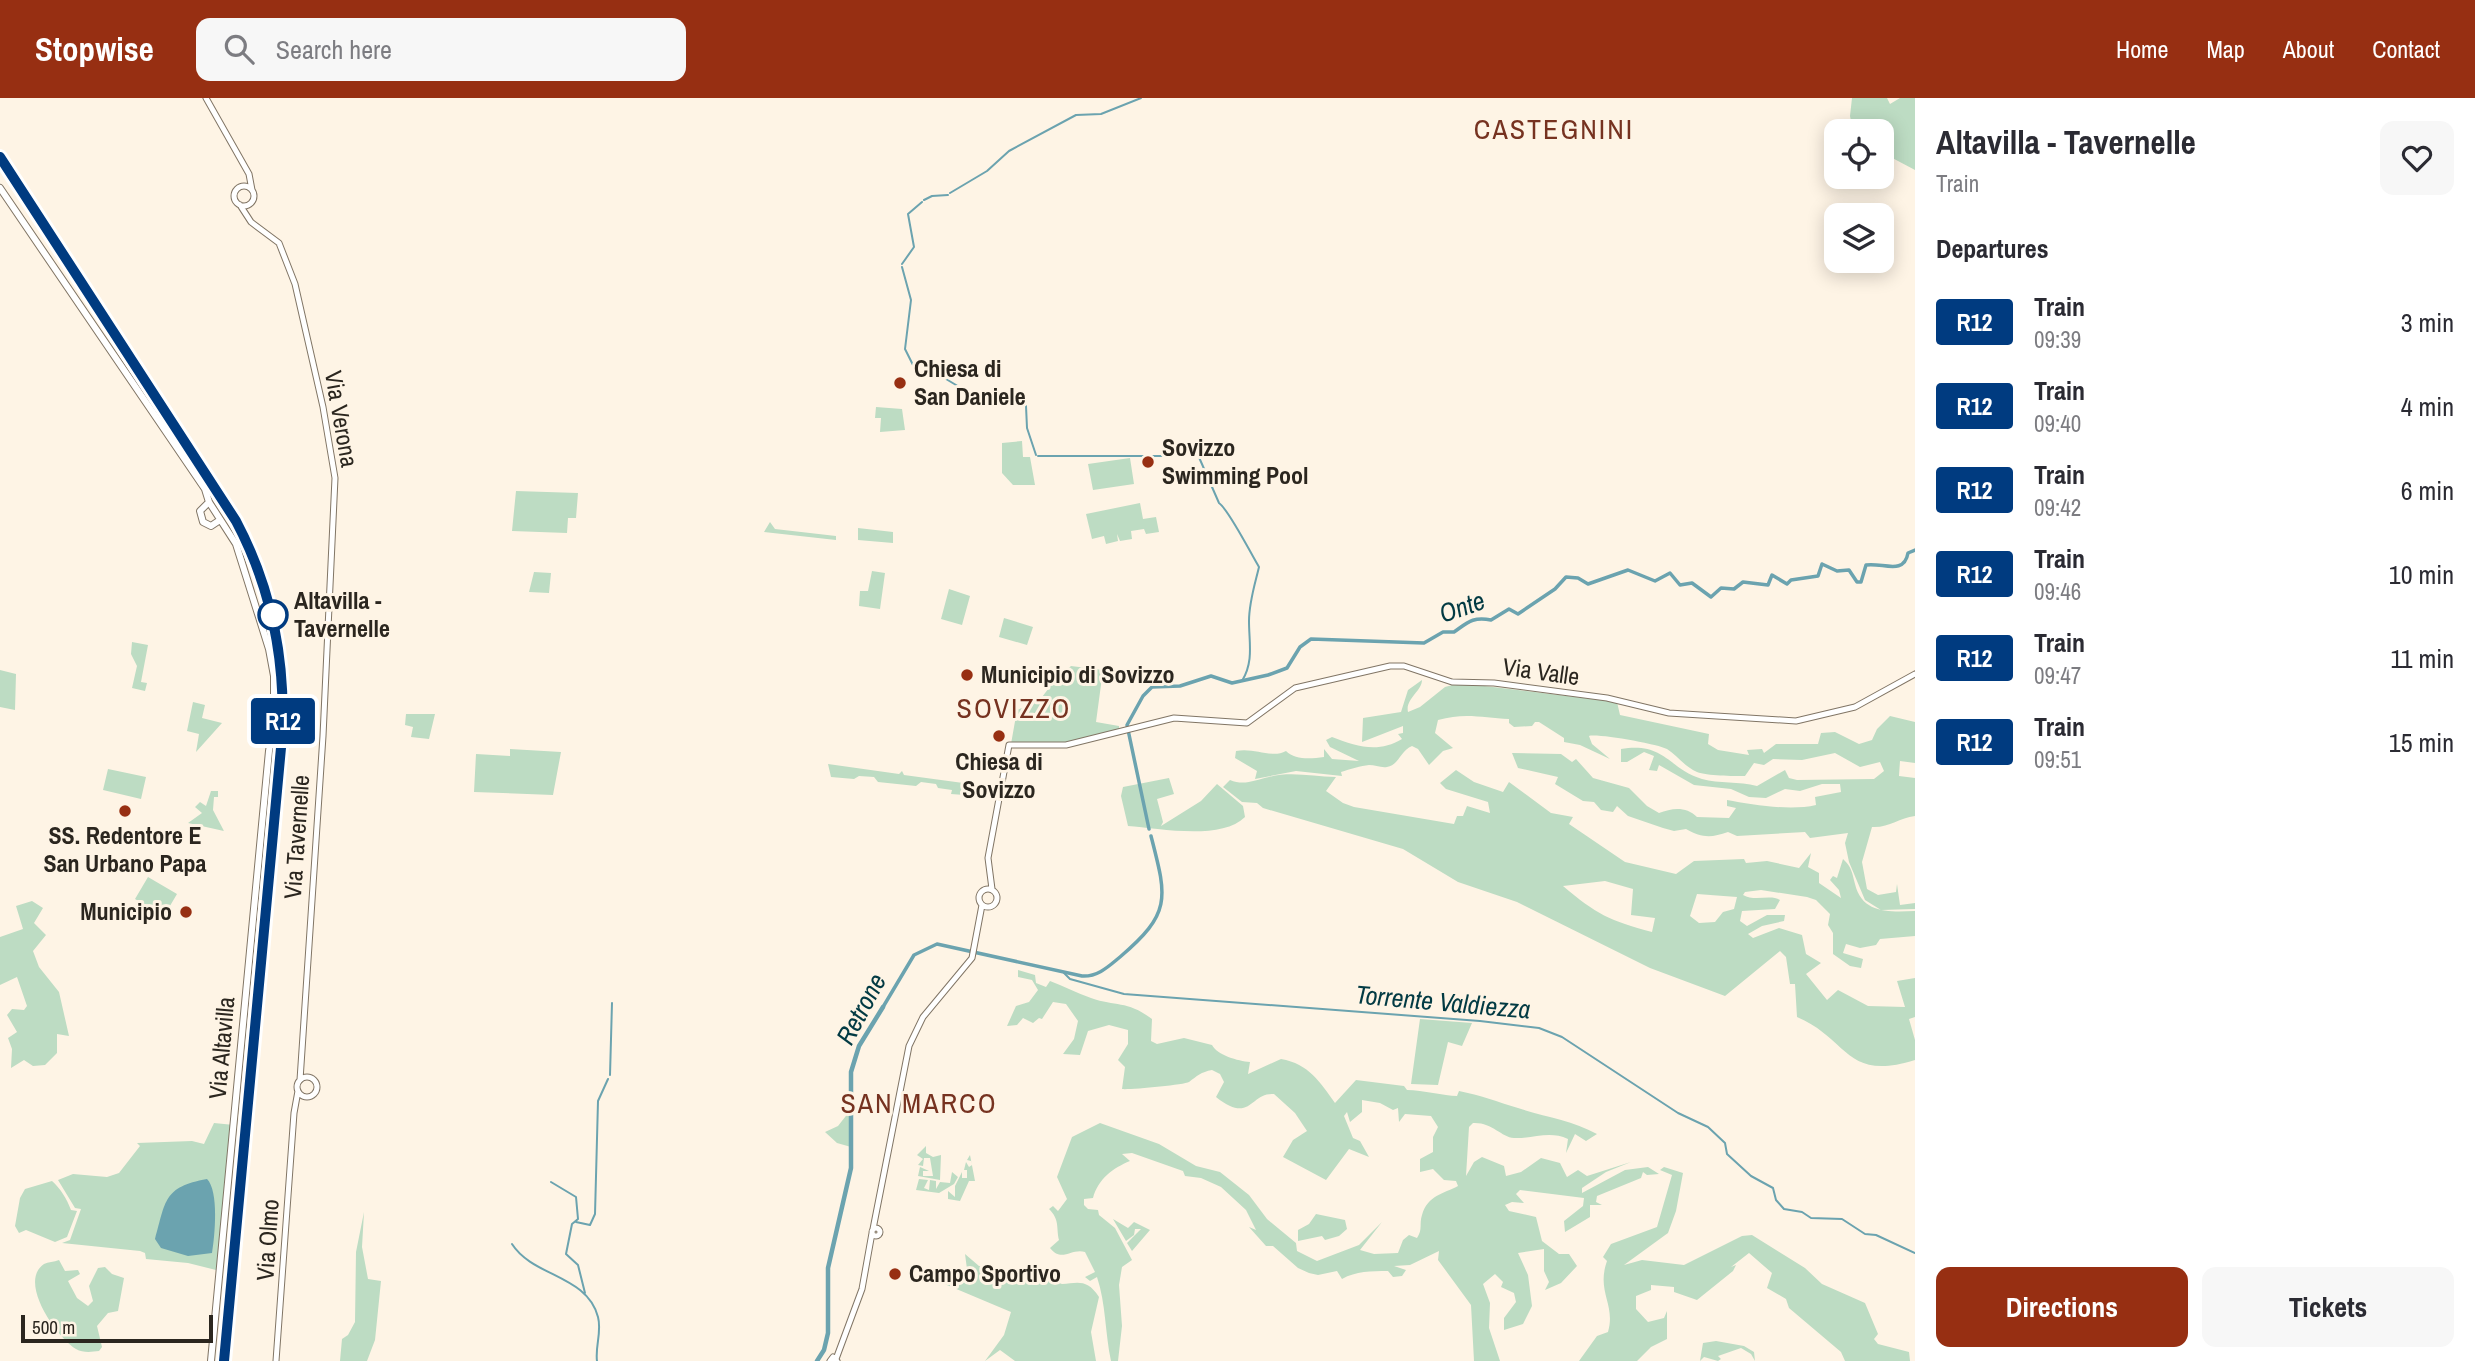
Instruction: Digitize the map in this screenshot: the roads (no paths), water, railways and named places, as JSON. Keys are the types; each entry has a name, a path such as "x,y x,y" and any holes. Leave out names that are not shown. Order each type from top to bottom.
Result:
{"main road":[{"path":"206,98 244,166 253,198 250,216 257,226"},
{"path":"244,166 247,176 234,195 240,205 250,204"},
{"path":"241,187 252,190"},
{"path":"0,188 205,489 207,503 218,522 208,526 199,513 207,503"},
{"name":"Via Verona","path":"240,205 257,226 275,239 290,269 310,347 335,478 330,577"},
{"name":"Via Altavilla","path":"211,1361 270,738 274,720 272,659 231,536 218,522"},
{"name":"Via Tavernelle","path":"300,1056 322,750 330,577"},
{"name":"Via Valle","path":"988,873 1009,745 1055,746 1166,720 1247,723 1296,688 1390,666 1404,666 1443,680 1494,683 1607,698 1669,713 1796,721 1855,707 1915,674"},
{"path":"266,727 274,720 265,713 274,701"},
{"name":"Via Altavilla","path":"265,713 260,721 266,727 270,738"},
{"path":"834,1360 862,1289 913,1034 928,1009 974,955 980,918 985,906 997,900 988,873"},
{"path":"985,906 979,896 984,889 988,873"},
{"path":"984,889 992,889"},
{"path":"300,1056 312,1078 300,1080"},
{"name":"Via Olmo","path":"276,1361 293,1122 303,1073 300,1056"},
{"name":"Via Olmo","path":"293,1122 298,1102 316,1090 312,1078"},
{"path":"298,1091 307,1096"}],"water":[{"path":"207,1179 215,1203 212,1253 188,1256 161,1248 155,1239 169,1198 182,1186"}],"waterway":[{"path":"950,193 987,171 1009,151 1076,115 1101,114 1141,98"},
{"path":"924,200 932,196 948,195"},
{"path":"902,264 914,247 908,214 922,202"},
{"path":"902,267 911,300 905,349 918,375 941,376 971,394 986,395 994,401 1010,398 1024,404"},
{"path":"1026,406 1027,428 1036,455"},
{"path":"1038,456 1163,456 1191,448 1197,451"},
{"path":"1198,455 1219,503 1234,523 1259,567 1249,614 1249,659 1242,681"},
{"name":"Onte","path":"1149,829 1127,725 1143,696 1152,687 1180,686 1211,676 1232,683 1268,675 1287,668 1300,647 1311,639 1424,643 1443,632 1454,632 1475,620 1491,620 1509,609 1518,614 1555,589 1566,577 1578,578 1588,584 1628,570 1655,581 1670,573 1680,585 1692,583 1711,597 1721,588 1734,589 1743,582 1768,585 1772,575 1787,584 1791,580 1818,576 1822,564 1837,571 1849,570 1857,582 1861,582 1866,565 1897,566 1906,560 1908,553 1915,550"},
{"name":"Retrone","path":"883,1007 914,955 937,944 1082,976 1103,970 1137,942 1157,916 1162,890 1151,836"},
{"name":"Torrente Valdiezza","path":"1064,973 1070,979 1124,994 1480,1021 1539,1028 1562,1037 1678,1113 1708,1127 1725,1143 1727,1154 1751,1176 1773,1188 1776,1200 1784,1209 1802,1212 1811,1218 1842,1219 1865,1234 1876,1235 1915,1253"},
{"path":"610,1075 612,1003"},
{"name":"Retrone","path":"817,1361 824,1350 828,1333 828,1268 851,1168 851,1072 859,1046 883,1007"},
{"path":"576,1222 590,1225 595,1214 598,1101 608,1079"},
{"path":"551,1182 576,1197 578,1219 572,1224 566,1254 578,1265 585,1293"},
{"path":"512,1244 521,1255 571,1284 592,1303 599,1323 597,1361"}],"railway":[{"path":"0,157 236,521 259,573 274,626 282,681 282,737 224,1361"}],"train":[{"name":"R12","path":"0,157 236,521 264,584 277,632 284,717 224,1361"}],"place":[{"name":"Chiesa di San Daniele","path":"900,383"},
{"name":"Sovizzo Swimming Pool","path":"1148,462"},
{"name":"Altavilla - Tavernelle","path":"273,615"},
{"name":"Municipio di Sovizzo","path":"967,675"},
{"name":"Chiesa di Sovizzo","path":"999,736"},
{"name":"SS. Redentore E San Urbano Papa","path":"125,811"},
{"name":"Municipio","path":"186,912"},
{"name":"Campo Sportivo","path":"895,1274"}],"district":[{"name":"CASTEGNINI","path":"1554,129"},
{"name":"SOVIZZO","path":"1014,708"},
{"name":"SAN MARCO","path":"919,1103"}]}
